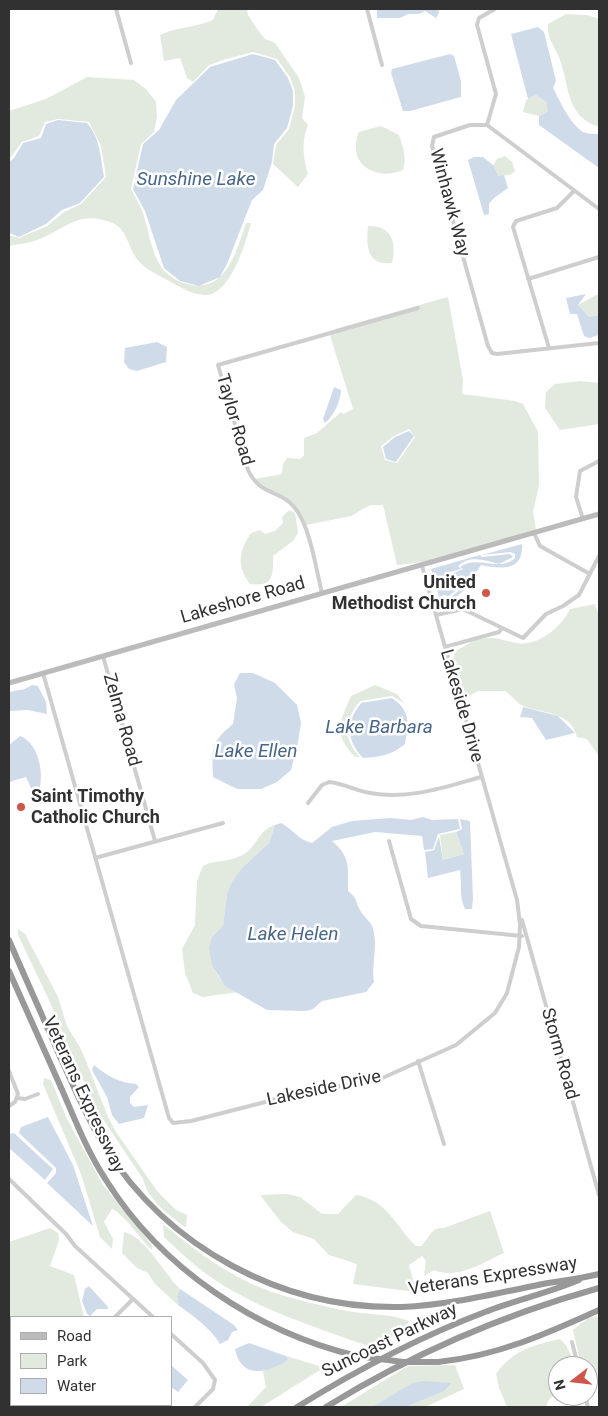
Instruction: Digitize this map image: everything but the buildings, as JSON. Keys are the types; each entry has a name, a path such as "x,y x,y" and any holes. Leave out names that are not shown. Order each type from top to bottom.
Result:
{"highway":[{"name":"Veterans Expressway","path":"9,940 82,1106 116,1164 139,1193 175,1228 228,1264 261,1281 292,1291 337,1302 376,1306 418,1306 450,1302 569,1278 584,1278 599,1274"},
{"name":"Veterans Expressway","path":"9,971 94,1160 118,1199 146,1232 187,1271 249,1313 300,1338 357,1356 403,1362 438,1362 469,1358 510,1348 599,1310"},
{"name":"Suncoast Parkway","path":"298,1407 358,1370 440,1330 584,1278"},
{"name":"Suncoast Parkway","path":"326,1407 379,1376 448,1341 529,1310 599,1288"}],"street":[{"path":"116,9 131,63"},
{"path":"367,9 382,64"},
{"path":"495,9 479,18 476,25 496,94 487,125 599,209"},
{"name":"Winhawk Way","path":"487,125 470,125 440,134 434,137 432,146 488,346 492,353 498,354 599,343"},
{"path":"549,348 513,227 516,221 557,208 574,191"},
{"path":"528,279 599,257"},
{"name":"Taylor Road","path":"322,593 304,524 295,508 284,498 261,488 254,482 248,470 218,365 418,308"},
{"path":"582,519 576,497 580,470 599,461"},
{"name":"Lakeshore Road","path":"9,682 582,519 599,516"},
{"path":"534,533 540,546 590,574"},
{"path":"436,616 463,609 519,637 525,636 548,612 564,606 579,594 599,556"},
{"name":"Lakeside Drive","path":"43,673 169,1118 173,1123 191,1121 312,1090 378,1080 456,1045 495,1013 507,993 514,970 520,935 519,913 422,566"},
{"path":"445,647 499,632 502,628"},
{"name":"Zelma Road","path":"103,656 155,841"},
{"path":"308,802 322,785 329,782 370,793 402,795 429,792 481,777"},
{"path":"96,858 224,823"},
{"path":"389,841 411,919 416,924 527,937"},
{"name":"Storm Road","path":"519,913 599,1195"},
{"path":"418,1061 444,1144"},
{"path":"9,1071 18,1098"},
{"path":"9,1106 18,1098 25,1099 38,1094"},
{"path":"9,1179 152,1316"},
{"path":"116,1316 133,1298"},
{"path":"172,1335 203,1363 215,1380 213,1389 195,1407"},
{"path":"572,1342 576,1356"}],"green space":[{"path":"218,9 247,9 248,15 257,29 265,39 275,43 299,78 305,97 302,118 308,125 304,138 304,150 308,174 298,187 273,164 276,145 289,129 295,106 295,91 290,77 277,59 253,52 226,59 209,65 193,82 187,78 180,58 164,61 160,35 213,20"},
{"path":"566,14 587,15 599,19 599,127 580,116 575,109 560,60 550,39 548,24"},
{"path":"87,77 134,80 146,89 156,102 157,117 154,132 141,144 131,189 143,213 155,256 167,274 187,284 200,285 211,283 220,277 227,268 233,258 246,223 251,223 241,255 235,267 222,287 213,293 204,295 190,292 149,270 135,256 122,230 113,223 102,219 92,218 76,221 38,240 9,246 9,235 19,238 47,226 64,212 81,204 106,177 101,146 89,122 58,119 45,122 39,136 22,142 9,160 9,111 46,99"},
{"path":"536,95 546,102 548,111 539,116 523,112 526,100"},
{"path":"381,126 399,135 405,156 403,170 393,173 373,171 360,161 356,153 359,132"},
{"path":"505,156 512,162 515,171 510,175 498,176 492,167 497,159"},
{"path":"368,226 383,229 391,237 394,249 392,263 384,263 373,258 367,241"},
{"path":"599,295 599,315 589,317 578,305"},
{"path":"448,297 463,380 462,394 515,401 523,404 538,432 539,485 533,512 536,530 423,562 397,565 383,505 370,505 351,516 306,525 301,514 290,501 255,479 282,474 283,464 287,458 300,459 304,456 304,438 317,433 341,412 343,414 353,409 330,335 338,333 337,329 328,331","holes":["409,429 415,437 397,463 385,460 381,446 394,436"]},
{"path":"580,381 599,383 599,424 560,430 545,408 546,392 555,384"},
{"path":"289,510 295,513 298,533 293,541 273,556 272,574 268,581 264,584 250,584 241,564 242,552 247,540 251,533 260,530 265,534 275,531 283,523 282,517"},
{"path":"595,604 599,617 599,756 587,739 577,737 569,722 555,715 523,706 505,691 478,691 465,698 456,679 454,652 471,642 488,638 497,638 517,643 533,642 555,629 570,609"},
{"path":"375,685 397,694 404,703 392,696 360,701 348,722 347,729 350,743 360,757 355,757 343,741 340,728 341,721 351,696"},
{"path":"275,825 269,843 242,868 227,894 223,927 212,937 212,955 215,970 223,982 238,992 203,997 193,993 185,973 182,949 195,925 197,881 203,866 230,859 247,852 262,833"},
{"path":"456,832 464,854 443,860 440,835"},
{"path":"18,929 25,934 58,997 67,1026 82,1051 108,1117 116,1132 157,1191 176,1210 187,1215 186,1228 166,1212 149,1194 143,1179 95,1107 48,998 18,935"},
{"path":"44,1078 51,1080 67,1119 103,1185 152,1245 152,1250 122,1216 112,1209 104,1222 113,1239 112,1249 100,1237 81,1174 43,1084"},
{"path":"287,1194 300,1197 322,1214 338,1214 356,1195 367,1198 384,1208 416,1246 421,1246 436,1229 444,1228 490,1211 504,1253 460,1272 443,1273 434,1270 424,1276 426,1261 422,1256 409,1265 416,1292 353,1284 357,1264 329,1255 314,1239 293,1232 281,1222 260,1195"},
{"path":"163,1224 213,1262 257,1286 299,1300 350,1312 401,1318 409,1321 405,1331 370,1347 264,1307 224,1286 194,1264 164,1237"},
{"path":"50,1228 58,1233 59,1240 50,1266 74,1275 84,1316 10,1316 10,1370 9,1369 9,1242"},
{"path":"124,1232 132,1235 147,1248 180,1289 177,1296 179,1306 155,1284 148,1273 137,1268 122,1253"},
{"path":"599,1316 599,1379 598,1356 579,1356 573,1330 588,1318"},
{"path":"560,1339 566,1345 571,1356 548,1356 548,1401 546,1407 507,1407 499,1388 496,1374 509,1359 524,1350"},
{"path":"286,1356 319,1366 320,1370 261,1407 247,1407 266,1387 263,1371 288,1360"},
{"path":"455,1365 464,1389 425,1407 341,1407 408,1366"}],"water":[{"path":"377,9 438,9 439,13 436,18 425,11 419,14 408,14 400,18 377,18"},
{"path":"538,27 544,32 556,81 553,88 566,112 574,124 583,132 599,134 599,168 539,125 539,116 548,111 546,102 536,95 528,99 511,34"},
{"name":"Sunshine Lake","path":"253,54 275,60 288,78 293,91 293,106 287,128 274,144 272,162 263,190 252,200 220,277 199,286 180,281 164,268 145,211 133,189 143,144 159,130 176,100 210,67"},
{"path":"450,54 454,56 461,81 461,97 410,111 403,111 391,73 392,69"},
{"path":"58,120 87,123 97,141 104,177 80,203 62,210 46,224 19,237 9,233 9,162 14,158 23,143 41,138 46,124"},
{"path":"474,157 483,157 493,165 498,176 504,175 508,188 489,204 489,214 484,215 468,160"},
{"path":"586,294 578,305 589,317 599,315 599,335 589,338 584,336 577,314 570,314 566,298"},
{"path":"157,342 167,347 166,362 137,371 129,369 124,362 125,348"},
{"path":"334,387 341,390 340,399 334,413 325,423 323,419"},
{"path":"409,431 414,436 396,462 386,459 383,447 395,437"},
{"path":"522,544 522,553 515,564 503,567 481,565 461,593 443,604 441,598 450,598 462,588 460,583 452,584 447,581 451,574 463,569 460,567 474,562 502,564 508,562 515,558 515,554 510,552 482,555"},
{"path":"510,554 513,557 499,564 477,559 467,560 458,566 461,569 450,572 445,581 450,586 459,585 460,587 449,596 439,597 431,569 480,555 482,557"},
{"name":"Lake Ellen","path":"240,673 253,673 275,683 297,705 301,723 291,770 277,782 261,789 237,789 213,777 212,760 214,747 220,736 233,724 237,698 234,684"},
{"path":"32,685 38,686 46,702 47,714 28,710 9,711 9,692 25,689"},
{"name":"Lake Barbara","path":"392,698 406,713 408,724 405,744 386,755 363,758 357,751 351,738 351,724 356,710 361,703"},
{"path":"523,707 558,716 575,733 546,740 532,718 520,717"},
{"path":"20,736 33,747 40,764 41,783 36,799 26,777 9,782 9,745"},
{"name":"Lake Helen","path":"423,817 432,820 458,819 460,829 438,834 433,849 424,850 422,836 375,832 332,841 343,852 347,863 348,891 355,898 361,912 372,926 374,933 374,982 366,992 322,1001 313,1009 306,1011 267,1010 225,986 212,965 209,948 212,937 223,926 227,894 232,882 242,868 269,843 275,825 281,823 307,842 312,843 332,827 352,821 390,818 411,820"},
{"path":"460,819 470,821 472,909 465,909 463,904 460,870 428,878 425,852 434,850 439,837 443,860 464,854 456,832 462,829"},
{"path":"94,1065 113,1078 136,1084 139,1087 130,1097 130,1103 134,1107 148,1105 144,1118 119,1124 112,1115 107,1097 92,1070"},
{"path":"48,1117 73,1165 93,1226 47,1183 56,1173 56,1168 19,1133 21,1127"},
{"path":"14,1133 53,1169 45,1180 9,1148 9,1134"},
{"path":"89,1286 108,1307 108,1309 97,1309 90,1316 87,1314 82,1301 85,1289"},
{"path":"180,1289 234,1325 238,1330 232,1332 228,1340 220,1344 213,1334 179,1306 177,1296"},
{"path":"249,1343 286,1356 288,1360 272,1368 256,1371 249,1370 238,1359 235,1349"},
{"path":"172,1366 188,1380 178,1392 172,1388"},
{"path":"424,1381 451,1383 444,1391 405,1407 372,1407 413,1383"}],"place":[{"name":"United Methodist Church","path":"486,593"},
{"name":"Saint Timothy Catholic Church","path":"21,807"}]}
